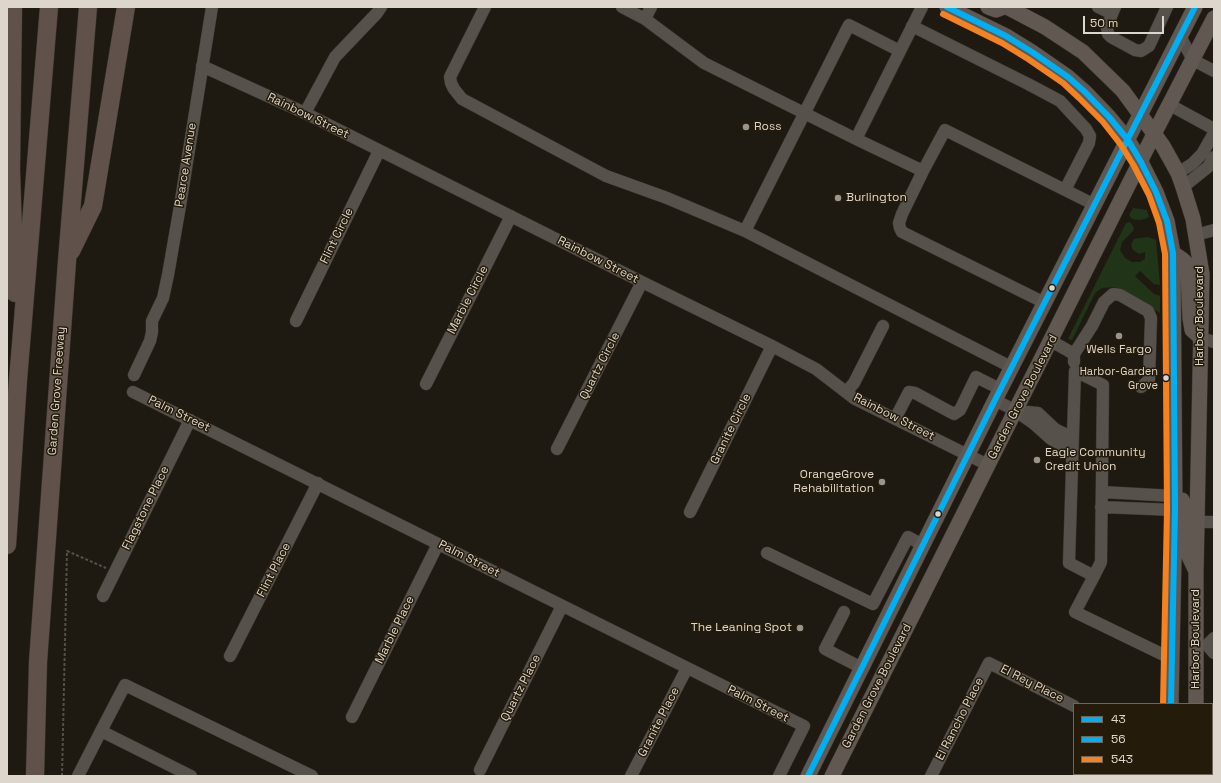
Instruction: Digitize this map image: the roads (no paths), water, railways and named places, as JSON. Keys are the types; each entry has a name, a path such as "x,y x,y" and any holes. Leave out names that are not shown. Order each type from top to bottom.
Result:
{"highway":[{"path":"13,7 11,170 18,380"},
{"path":"7,544 18,380 49,7"},
{"name":"Garden Grove Freeway","path":"35,776 38,662 66,261 88,7"},
{"path":"66,261 93,206 126,7"}],"main road":[{"name":"Harbor Boulevard","path":"947,7 1006,36 1052,65 1085,92 1128,140 1156,192 1167,220 1173,253 1175,503 1171,703"},
{"path":"988,7 996,10 1004,7"},
{"name":"Harbor Boulevard","path":"1007,7 1045,27 1083,52 1124,90 1162,146 1180,180 1193,219 1202,274 1208,340 1196,572 1208,645 1196,703"},
{"name":"Garden Grove Boulevard","path":"808,776 1011,367 1095,205 1194,7"},
{"name":"Garden Grove Boulevard","path":"832,776 1154,134 1170,106 1214,18"},
{"path":"1173,253 1186,263 1192,330 1208,340"},
{"path":"1044,355 1039,349 1052,315 1051,310 1045,303"},
{"path":"1175,503 1182,499 1184,503 1185,548 1188,556 1194,564 1196,572"},
{"path":"1172,644 1208,645"}],"street":[{"name":"Pearce Avenue","path":"134,375 150,341 152,321 163,298 168,275 212,7"},
{"path":"305,113 335,57 377,13 380,7"},
{"path":"485,7 450,77 450,83 462,99 606,176 666,198 745,231 1011,367"},
{"path":"622,7 645,19 704,63 923,171"},
{"path":"645,19 651,7"},
{"path":"856,139 922,7"},
{"path":"1098,7 1113,10 1107,28 1108,34 1135,50 1141,51 1149,46 1167,7"},
{"path":"745,231 849,25 900,51"},
{"path":"912,26 1060,101 1090,136 1089,143 1065,190"},
{"path":"1180,36 1193,60 1214,71"},
{"name":"Rainbow Street","path":"202,66 305,113 772,346 816,369 856,399 988,465"},
{"path":"1170,106 1214,129"},
{"path":"1045,303 902,232 899,223 902,214 923,171 944,130 1095,205"},
{"path":"1180,180 1202,154 1214,133"},
{"name":"Flint Circle","path":"296,321 379,151"},
{"path":"1180,180 1208,167 1214,157"},
{"name":"Marble Circle","path":"426,384 511,216"},
{"path":"1196,235 1214,230"},
{"name":"Quartz Circle","path":"557,449 642,282"},
{"path":"1094,576 1069,563 1075,371 1074,354 1092,326 1104,302 1113,294 1120,295 1148,310 1151,318 1149,380 1141,387"},
{"path":"846,392 854,382 883,326"},
{"path":"1051,341 1074,354"},
{"name":"Granite Circle","path":"690,512 772,346"},
{"path":"1075,371 1103,385 1101,562 1076,612 1172,659"},
{"path":"895,418 909,392 915,393 954,414 960,410 976,378 1051,439 1073,450"},
{"name":"Palm Street","path":"133,392 804,726 779,776"},
{"path":"1016,411 1038,413 1055,429 1073,438"},
{"name":"Flagstone Place","path":"103,596 190,420"},
{"name":"Flint Place","path":"230,656 318,483"},
{"path":"1102,492 1175,503"},
{"path":"1101,507 1175,503"},
{"path":"1198,522 1214,522"},
{"path":"873,604 908,537 923,545"},
{"name":"Marble Place","path":"352,717 438,544"},
{"path":"767,553 889,612"},
{"name":"Quartz Place","path":"480,770 562,606"},
{"path":"844,612 825,649 862,668"},
{"name":"El Rey Place","path":"989,663 1073,705"},
{"name":"El Rancho Place","path":"931,776 989,663"},
{"name":"Granite Place","path":"631,776 687,668"},
{"path":"78,776 100,731 126,685 312,776"},
{"path":"100,731 191,776"}],"place":[{"name":"Ross","path":"746,127"},
{"name":"Burlington","path":"838,198"},
{"name":"Wells Fargo","path":"1119,336"},
{"name":"Harbor-Garden Grove","path":"1166,378"},
{"name":"Eagle Community Credit Union","path":"1037,460"},
{"name":"OrangeGrove Rehabilitation","path":"882,482"},
{"name":"The Leaning Spot","path":"800,628"}]}
